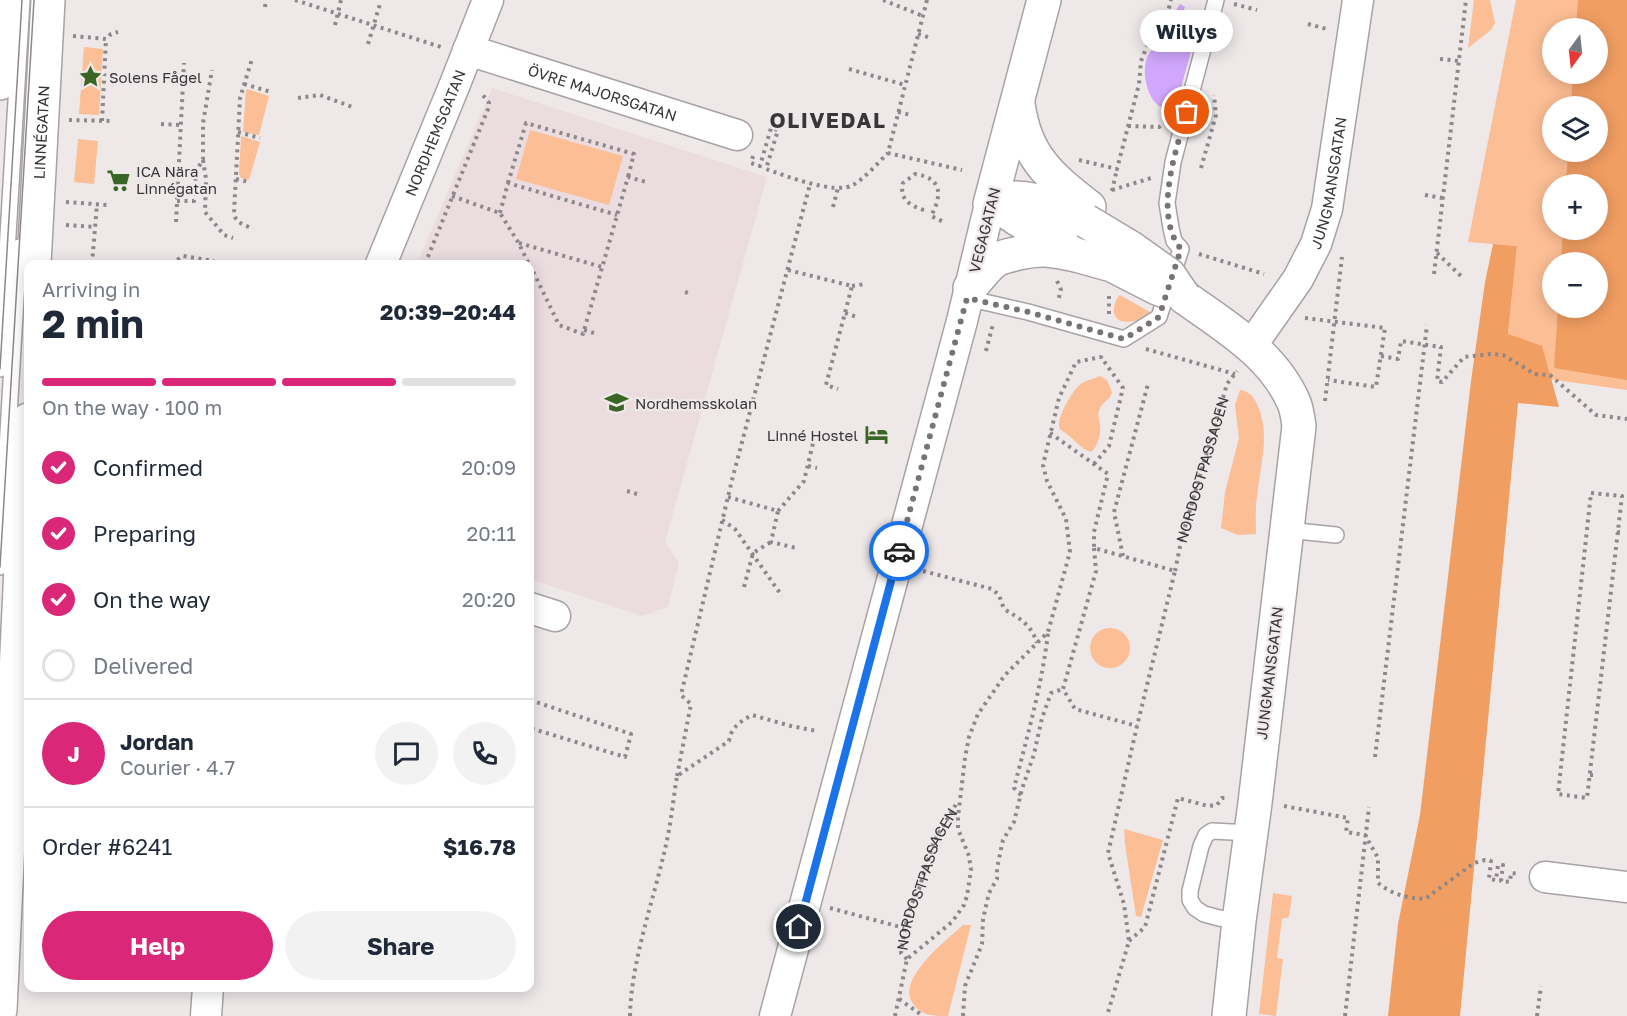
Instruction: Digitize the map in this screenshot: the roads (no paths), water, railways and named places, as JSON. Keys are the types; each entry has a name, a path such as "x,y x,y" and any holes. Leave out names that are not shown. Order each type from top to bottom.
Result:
{"street":[{"path":"0,83 4,0"},
{"name":"LINNÉGATAN","path":"34,260 48,0"},
{"name":"NORDHEMSGATAN","path":"382,260 458,50 488,0"},
{"name":"VEGAGATAN","path":"775,1016 995,197 1044,0"},
{"name":"JUNGMANSGATAN","path":"1241,363 1298,279 1317,244 1328,209 1358,0"},
{"name":"ÖVRE MAJORSGATAN","path":"458,50 746,144"},
{"path":"1018,101 1021,122 1028,144 1035,156 1061,186 1082,233"},
{"path":"995,197 1034,201 1050,206 1082,233 1122,257"},
{"path":"968,293 987,267 996,261 1033,250 1050,249 1082,233 1116,229 1122,257"},
{"name":"JUNGMANSGATAN","path":"1122,257 1169,275 1241,363 1273,368 1295,405 1299,426 1229,1016"},
{"path":"0,1010 24,540"},
{"path":"1545,877 1627,888"},
{"path":"206,1016 208,992"}],"lane":[{"path":"0,369 22,0"},
{"path":"0,567 34,0"},
{"path":"968,293 1124,339 1159,317 1181,249 1174,241 1167,203 1172,166 1216,0"},
{"path":"1287,530 1336,535"},
{"path":"1239,921 1204,914 1195,908 1190,891 1206,835 1212,831 1251,832"}],"tram line":[{"path":"0,369 22,0"},
{"path":"0,567 34,0"}],"place":[{"name":"Solens Fågel","path":"91,77"},
{"name":"Willys","path":"1187,112"},
{"name":"ICA Nära Linnégatan","path":"118,180"},
{"name":"Nordhemsskolan","path":"617,403"},
{"name":"Linné Hostel","path":"876,435"}],"district":[{"name":"OLIVEDAL","path":"828,120"}]}
